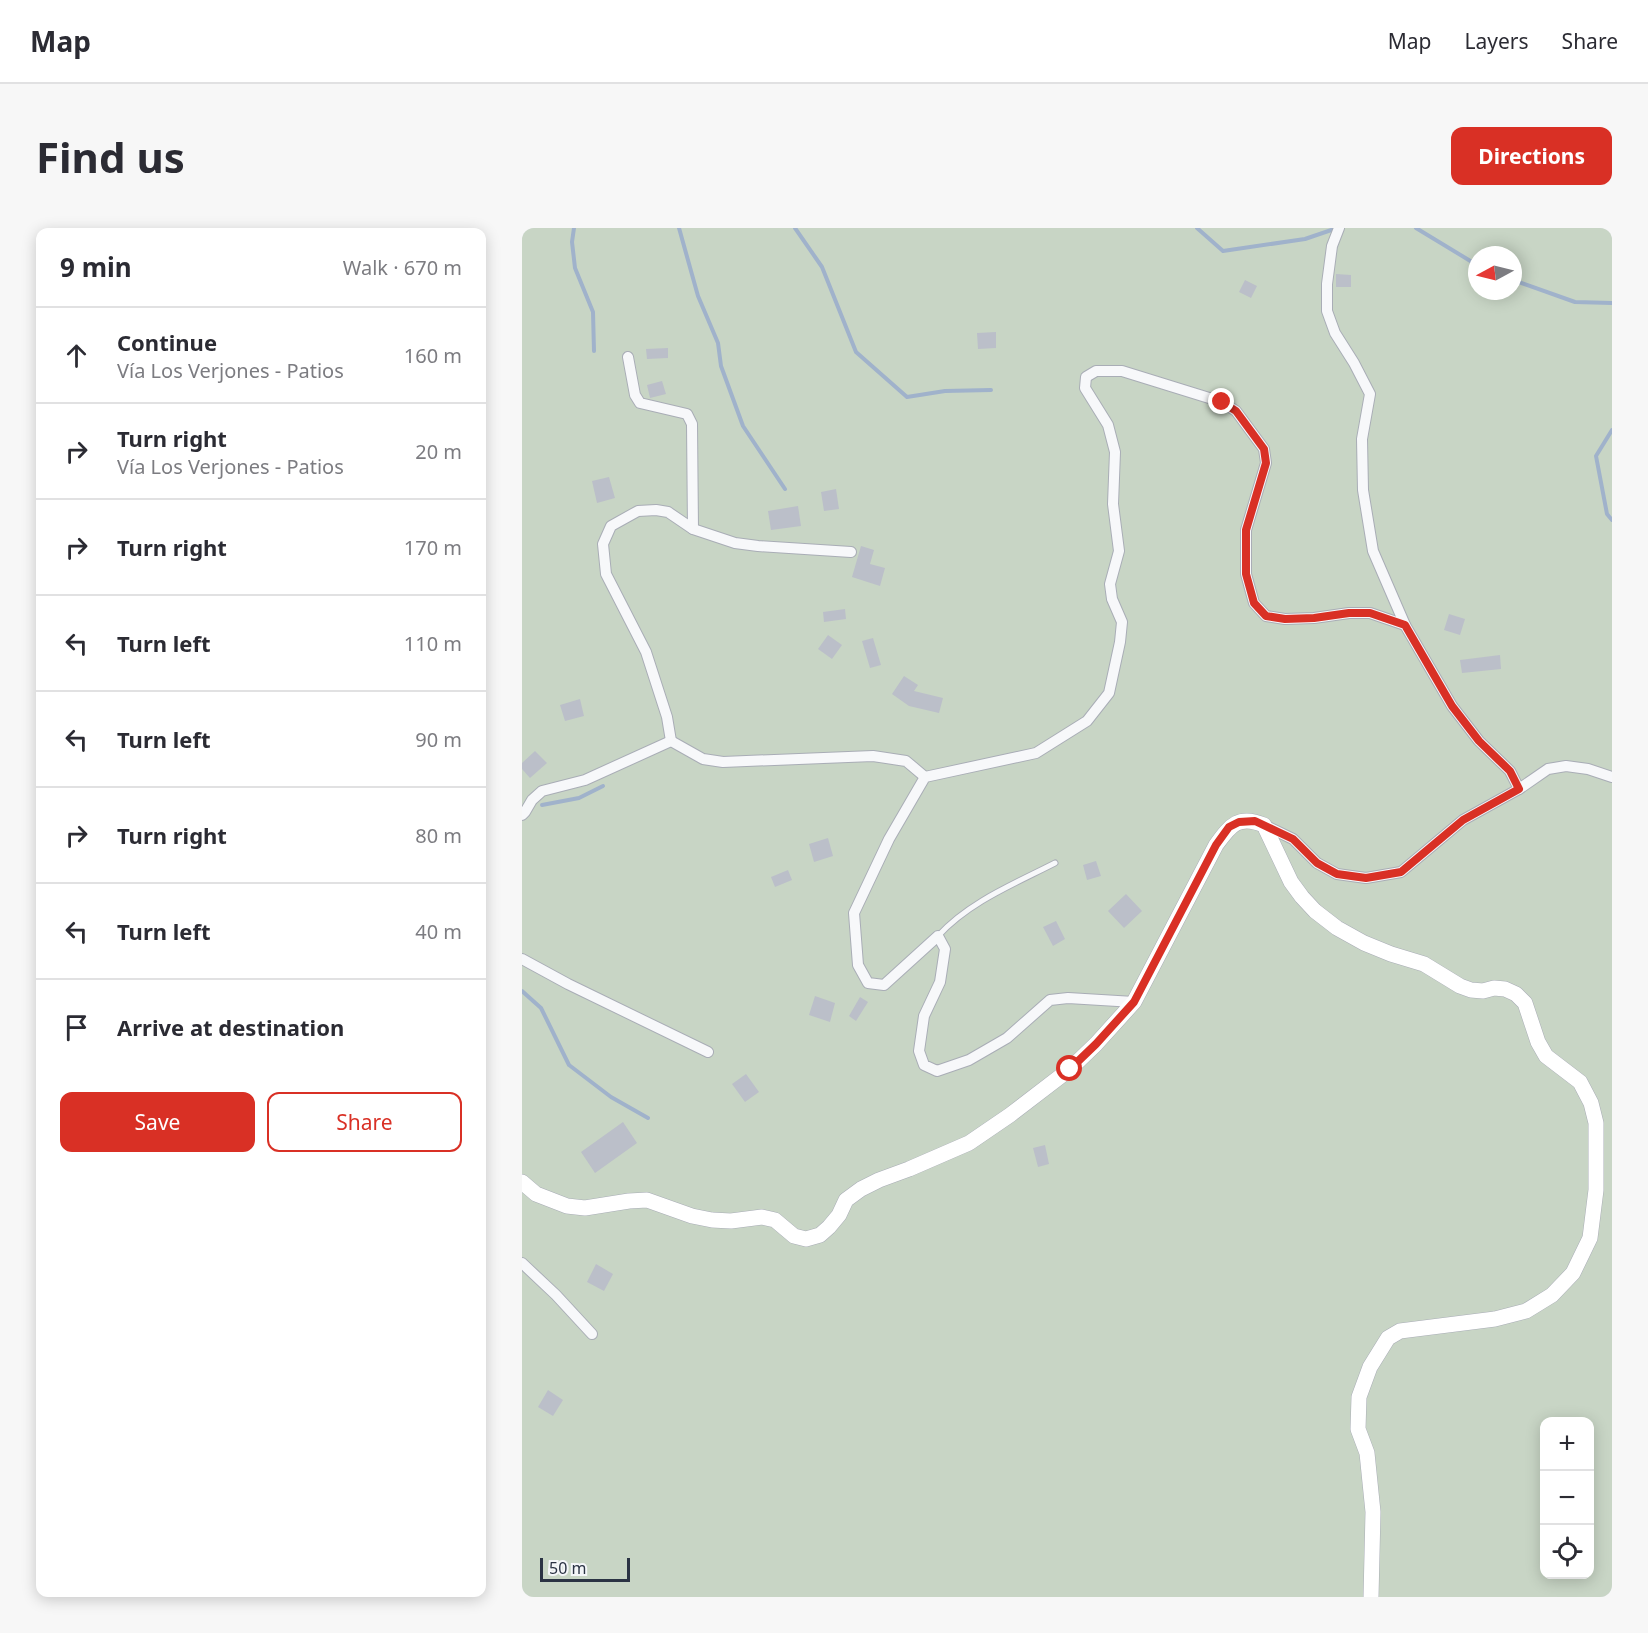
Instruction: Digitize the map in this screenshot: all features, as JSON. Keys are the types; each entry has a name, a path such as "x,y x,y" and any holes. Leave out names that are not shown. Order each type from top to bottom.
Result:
{"street":[{"path":"1339,228 1332,246 1327,284 1327,311 1335,333 1370,394 1362,439 1363,490 1373,551 1405,625 1452,706 1479,741 1510,771 1519,789"},
{"path":"628,357 634,395 640,403 687,414 692,424 693,529"},
{"path":"1134,1002 1068,998 1050,1000 1007,1038 969,1060 938,1071 924,1065 919,1051 924,1016 940,982 945,949 938,936 884,985 868,983 858,965 854,913 889,839 926,777 1036,753 1087,721 1109,693 1122,622 1112,599 1110,584 1119,551 1113,504 1115,452 1107,425 1085,388 1086,377 1096,371 1122,371 1222,402 1236,411 1264,449 1266,463 1246,530 1246,574 1254,603 1266,616 1285,619 1370,613 1405,625"},
{"path":"671,741 667,717 646,652 606,574 603,544 611,526 638,512 656,510 668,512 693,529 735,543 851,552"},
{"path":"671,741 703,759 723,762 873,756 906,761 926,777"},
{"path":"522,815 532,800 542,791 585,780 671,741"},
{"path":"522,1182 536,1194 567,1206 585,1208 629,1200 646,1200 692,1216 712,1220 731,1221 762,1217 775,1220 794,1236 806,1239 820,1235 839,1215 846,1200 861,1189 969,1143 1070,1069 1096,1044 1134,1002 1216,845 1229,827 1239,822 1255,821 1293,839 1317,863 1337,874 1366,878 1401,872 1463,820 1519,789 1548,769 1566,766 1588,769 1612,777"},
{"path":"1264,825 1291,882 1315,911 1337,928 1364,943 1424,964 1460,986 1483,991 1505,988 1516,994 1525,1003 1538,1042 1546,1056 1580,1082 1591,1103 1596,1124 1596,1190 1590,1238 1573,1273 1552,1295 1526,1311 1495,1319 1400,1330 1388,1338 1370,1367 1359,1397 1358,1429 1366,1453 1374,1512 1371,1597"},
{"path":"522,959 708,1053"},
{"path":"522,1263 556,1294 592,1334"}],"lane":[{"path":"938,936 951,922 988,897 1055,863"}],"green space":[{"path":"522,228 1612,228 1612,1597 522,1597"}],"building":[{"path":"1336,274 1351,275 1351,287 1336,287"},
{"path":"1245,280 1257,286 1251,298 1239,292"},
{"path":"996,332 996,348 978,349 977,333"},
{"path":"668,348 668,358 647,359 646,349"},
{"path":"662,381 666,394 650,398 647,385"},
{"path":"609,477 615,498 597,503 592,481"},
{"path":"836,489 839,509 824,511 821,492"},
{"path":"798,506 801,526 771,530 768,511"},
{"path":"861,546 874,550 870,564 885,568 880,586 852,577"},
{"path":"845,609 846,619 824,622 823,612"},
{"path":"1449,614 1465,619 1460,635 1444,630"},
{"path":"828,635 842,645 832,659 818,649"},
{"path":"873,638 881,665 870,668 862,641"},
{"path":"1500,655 1501,669 1462,673 1460,660"},
{"path":"904,676 918,685 914,691 943,698 939,713 909,706 892,694"},
{"path":"580,699 584,716 565,721 560,705"},
{"path":"535,751 547,763 530,778 522,769 522,763"},
{"path":"828,838 833,856 814,862 809,844"},
{"path":"1096,861 1101,876 1087,880 1083,865"},
{"path":"788,870 792,880 775,887 771,877"},
{"path":"1126,894 1142,911 1124,928 1108,911"},
{"path":"1056,921 1065,939 1053,946 1043,927"},
{"path":"815,996 835,1003 830,1022 809,1015"},
{"path":"860,997 868,1002 856,1021 849,1016"},
{"path":"746,1074 759,1092 745,1102 732,1084"},
{"path":"623,1122 637,1143 595,1173 581,1152"},
{"path":"1045,1145 1049,1164 1038,1167 1033,1148"},
{"path":"596,1264 613,1274 604,1291 587,1282"},
{"path":"548,1390 563,1400 553,1416 538,1407"}],"waterway":[{"path":"574,228 572,242 575,268 593,312 594,351"},
{"path":"679,228 698,296 718,343 721,366 743,426 785,489"},
{"path":"795,228 822,267 856,352 907,397 945,391 991,390"},
{"path":"1197,228 1223,251 1305,239 1337,228"},
{"path":"1416,228 1468,260"},
{"path":"1522,283 1575,302 1612,303"},
{"path":"1612,430 1596,456 1607,514 1612,520"},
{"path":"542,805 579,798 603,786"},
{"path":"522,991 541,1008 569,1065 611,1097 648,1118"}],"route":[{"path":"1070,1069 1134,1002 1216,845 1229,827 1247,820 1255,821 1293,839 1317,863 1337,874 1366,878 1401,872 1463,820 1519,789 1510,771 1479,741 1452,706 1405,625 1370,613 1285,619 1266,616 1254,603 1246,574 1246,530 1266,463 1264,449 1236,411 1222,402"}]}
